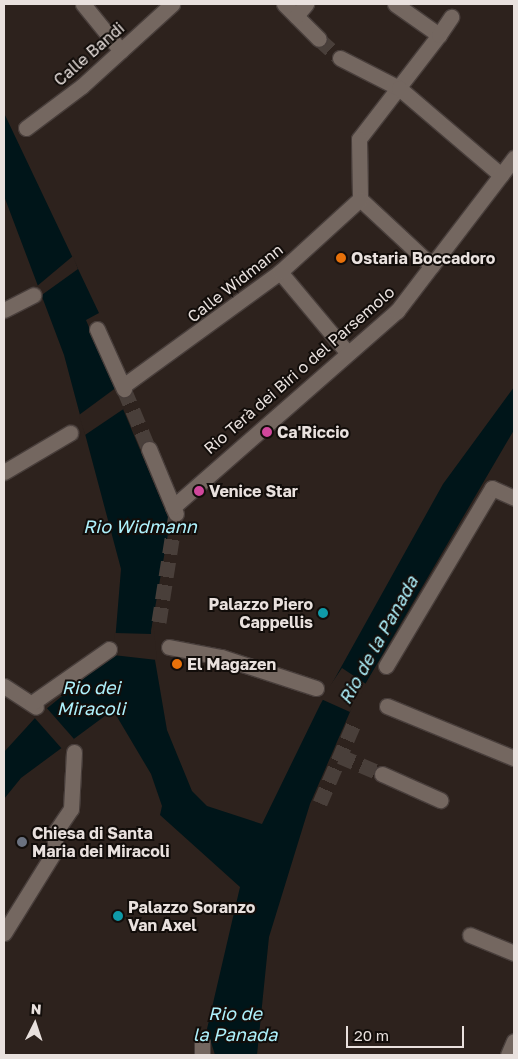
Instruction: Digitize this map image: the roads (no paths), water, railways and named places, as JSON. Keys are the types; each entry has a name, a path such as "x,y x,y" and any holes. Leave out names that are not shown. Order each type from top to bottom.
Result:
{"street":[{"path":"83,4 121,51"},
{"name":"Calle Bandi","path":"26,128 121,51 172,4"},
{"path":"284,4 319,39"},
{"path":"296,16 306,4"},
{"path":"395,4 439,35"},
{"path":"432,266 360,199 359,139 401,90 451,17"},
{"path":"340,58 401,90 501,175"},
{"name":"Rio Terà dei Biri o del Parsemolo","path":"149,449 174,510 346,352 397,311 514,158"},
{"name":"Calle Widmann","path":"97,329 124,388 280,272 360,199"},
{"path":"280,272 346,352"},
{"path":"4,310 33,295"},
{"path":"4,472 70,433"},
{"path":"386,666 492,488 514,498"},
{"path":"169,647 221,657 316,688"},
{"path":"4,686 34,705 109,649"},
{"path":"387,706 514,758"},
{"path":"4,933 56,849 54,834 64,822 71,809 74,752"},
{"path":"382,774 440,800"},
{"path":"470,935 514,953"},
{"path":"508,1055 514,1041"}],"water":[{"path":"4,113 99,313 86,320 170,522 151,631 167,730 192,791 207,806 262,824 320,705 443,484 514,387 514,430 353,705 310,804 269,937 257,1055 215,1055 207,1029 240,887 160,815 162,806 151,774 113,710 21,778 4,799 4,752 35,718 114,654 121,569 64,355 4,196"}],"tunnel":[{"path":"319,39 340,58"},
{"path":"124,389 149,449"},
{"path":"159,622 176,514"},
{"path":"320,803 356,719"},
{"path":"340,756 382,774"}],"place":[{"name":"Ostaria Boccadoro","path":"341,258"},
{"name":"Ca'Riccio","path":"267,432"},
{"name":"Venice Star","path":"199,491"},
{"name":"Palazzo Piero Cappellis","path":"323,613"},
{"name":"El Magazen","path":"177,664"},
{"name":"Chiesa di Santa Maria dei Miracoli","path":"22,842"},
{"name":"Palazzo Soranzo Van Axel","path":"118,916"}],"water label":[{"name":"Rio Widmann","path":"140,526"},
{"name":"Rio de la Panada","path":"378,640"},
{"name":"Rio dei Miracoli","path":"91,698"},
{"name":"Rio de la Panada","path":"235,1024"}]}
